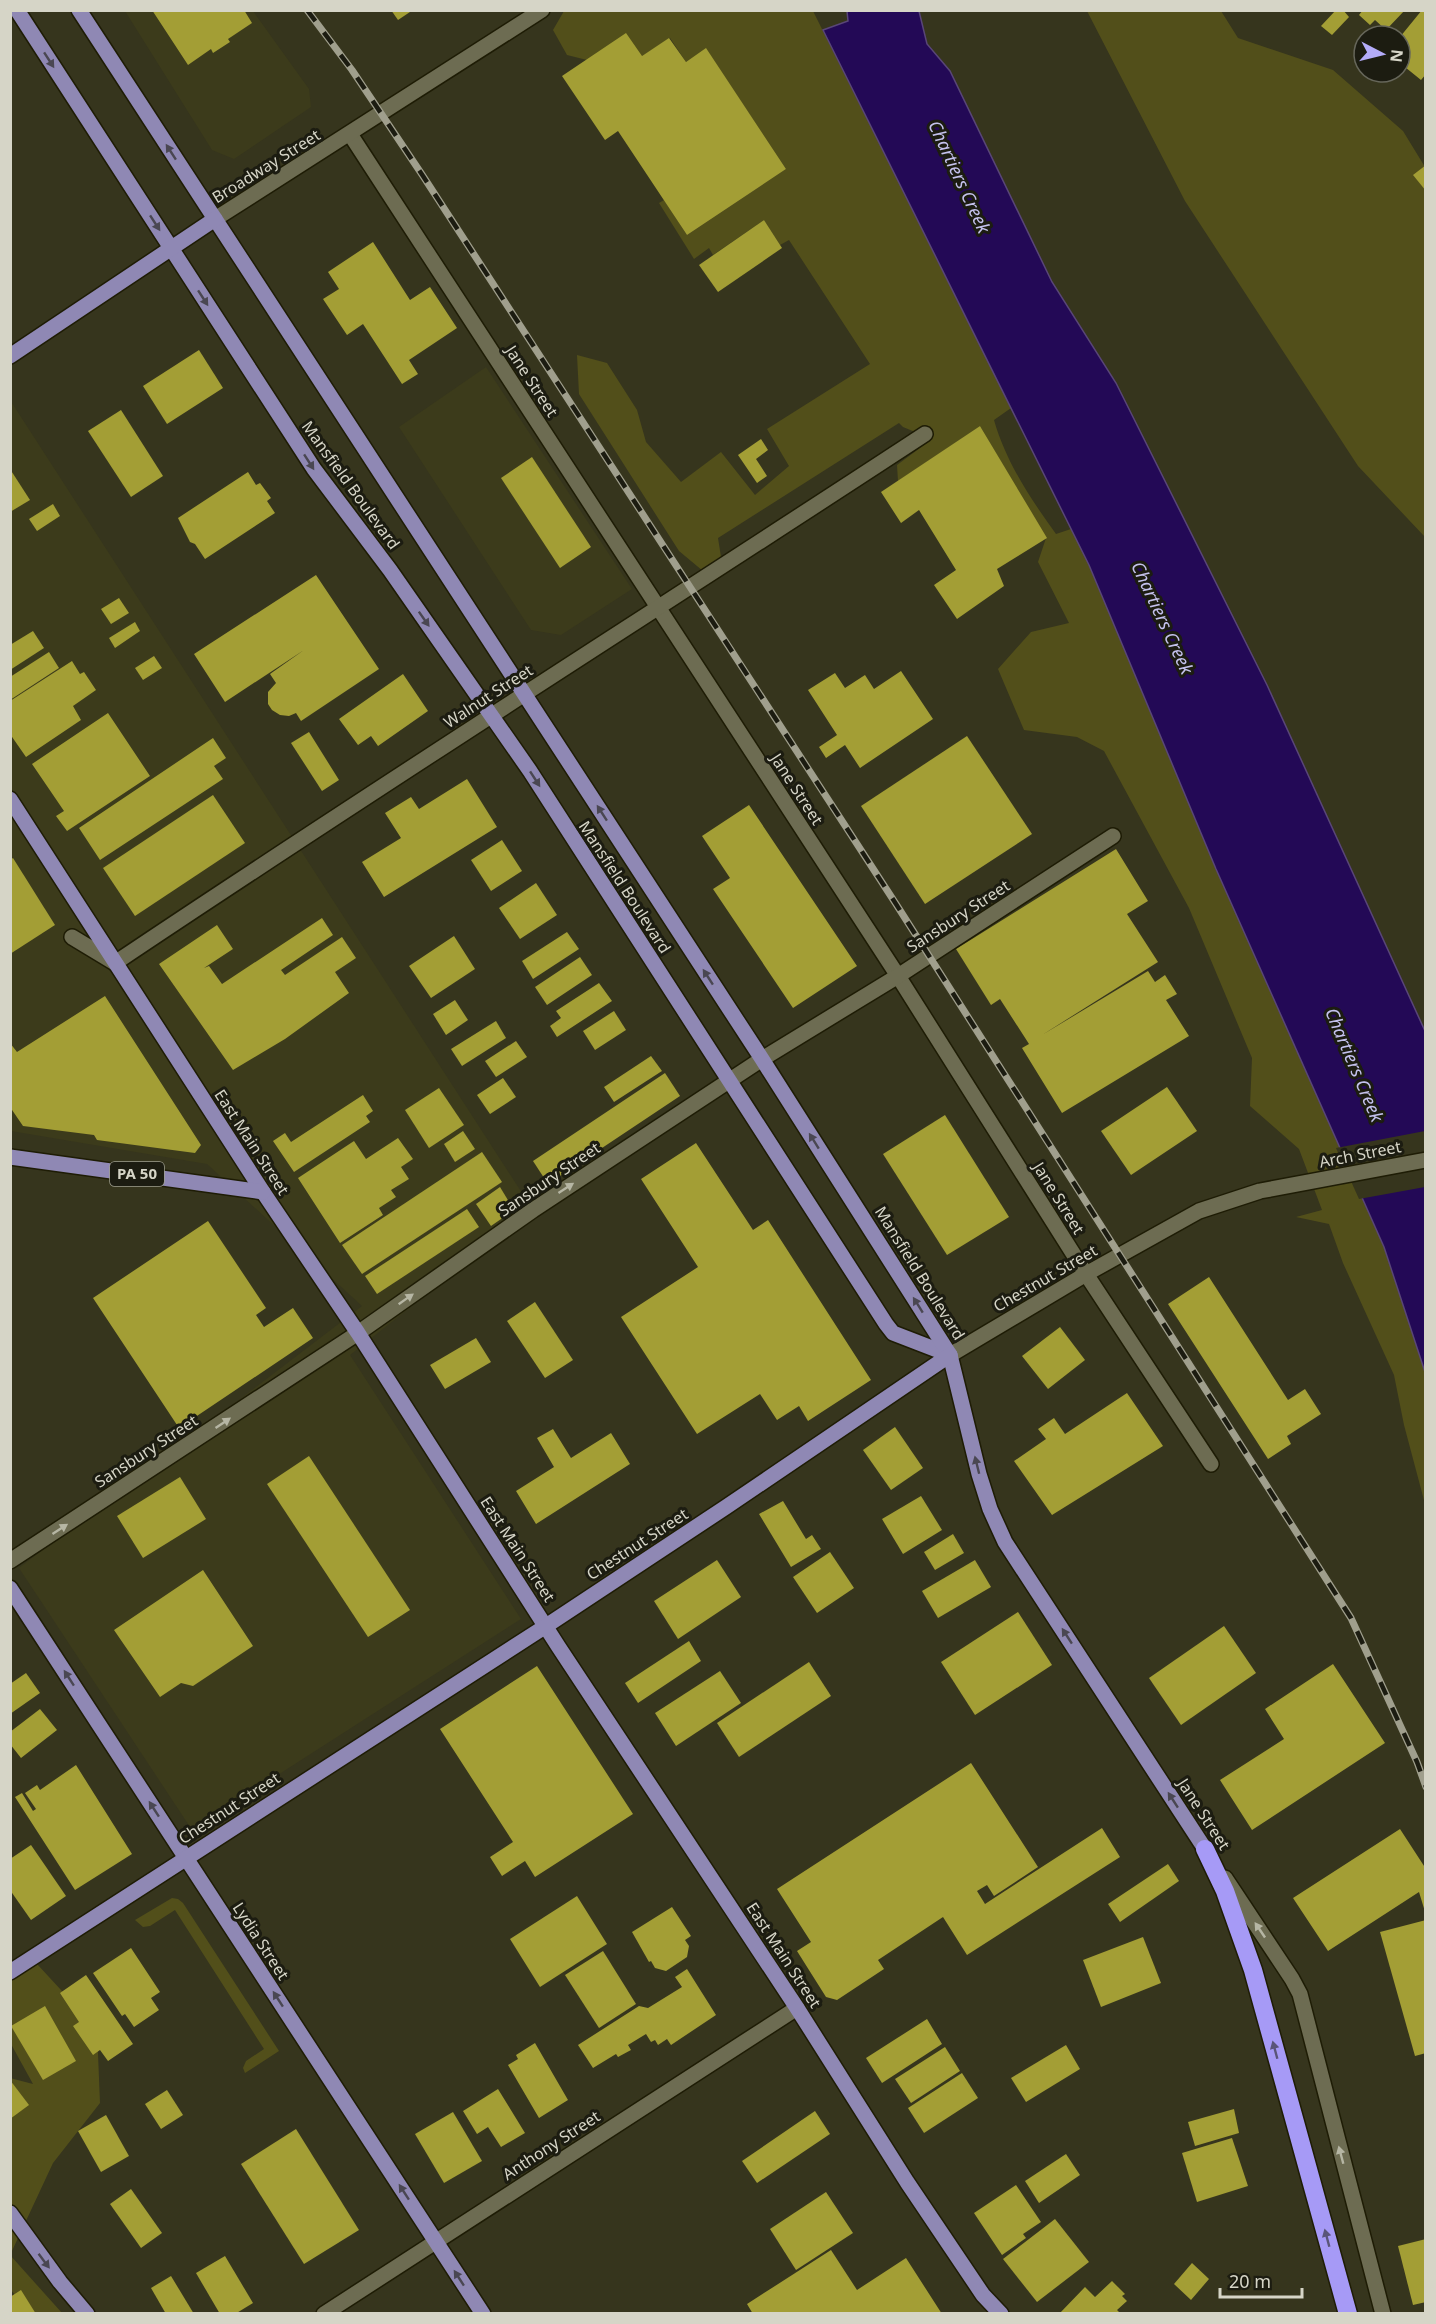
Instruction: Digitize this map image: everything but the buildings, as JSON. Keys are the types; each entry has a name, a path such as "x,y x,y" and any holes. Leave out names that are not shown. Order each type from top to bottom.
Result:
{"highway":[{"path":"1205,1849 1225,1891 1253,1970 1348,2313"}],"main road":[{"name":"Mansfield Boulevard","path":"17,10 314,469 390,570 530,771 893,1333 950,1354"},
{"name":"Mansfield Boulevard","path":"79,10 762,1059 950,1354"},
{"name":"Broadway Street","path":"10,356 215,219"},
{"name":"East Main Street","path":"10,800 959,2260 983,2295 1001,2313"},
{"name":"PA 50","path":"10,1157 263,1192"},
{"name":"Chestnut Street","path":"10,1972 546,1626 726,1507 950,1354"},
{"name":"Jane Street","path":"950,1354 982,1483 990,1509 1005,1542 1205,1849"},
{"name":"Lydia Street","path":"10,1588 483,2313"},
{"path":"10,2213 60,2282 87,2313"}],"street":[{"name":"Broadway Street","path":"215,219 542,10"},
{"name":"Jane Street","path":"350,134 898,976 1086,1274 1211,1464"},
{"name":"Walnut Street","path":"115,963 524,693 658,609 925,434"},
{"name":"Sansbury Street","path":"10,1561 358,1333 533,1210 762,1059 898,976 1113,836"},
{"path":"72,938 115,963"},
{"name":"Arch Street","path":"1301,1183 1425,1160"},
{"name":"Chestnut Street","path":"950,1354 1199,1211 1236,1197 1301,1183"},
{"name":"Jane Street","path":"1205,1849 1300,1994 1383,2313"},
{"name":"Anthony Street","path":"324,2313 797,2008"}],"shaded area":[{"path":"125,11 253,11 309,89 311,107 234,159 212,150"},
{"path":"564,11 813,11 1011,408 994,420 1012,465 1056,534 1071,529 1089,565 1216,869 1384,1247 1425,1372 1425,1504 1404,1425 1394,1375 1343,1263 1329,1224 1296,1217 1322,1210 1299,1149 1250,1106 1252,1058 1189,908 1104,751 1077,737 1024,730 998,669 1031,632 1069,623 1038,562 1046,538 980,426 898,481 897,465 932,439 903,427 899,423 718,538 721,557 703,571 679,551 579,394 577,355 607,363 637,410 646,442 681,482 721,452 755,495 789,466 767,429 870,364 789,240 780,245 764,220 713,255 709,248 694,259 659,203 664,200 687,235 786,169 706,49 686,62 670,38 642,56 599,63 567,55 553,30"},
{"path":"1087,11 1221,11 1238,38 1333,70 1403,131 1425,167 1425,537 1358,466 1185,201"},
{"path":"486,367 632,589 561,635 531,630 399,427"},
{"path":"10,400 533,1210 350,1355 521,1619 192,1830 19,1568 362,1306 207,1164 11,1131"},
{"path":"172,1898 183,1903 279,2051 245,2073 243,2068 246,2061 264,2049 175,1910 150,1926 143,1927 135,1920"},
{"path":"37,1964 97,2029 100,2103 53,2163 11,2253 10,2078 33,2084 11,2044 10,1981"},
{"path":"10,2255 62,2313 29,2313 11,2290"}],"water":[{"name":"Chartiers Creek","path":"847,11 919,11 927,44 950,71 1052,282 1116,383 1267,685 1425,1031 1425,1372 1384,1247 1216,869 1089,565 823,30 848,21"}],"pier":[{"path":"1425,1131 1425,1187 1359,1199 1336,1148"}],"railway":[{"path":"307,10 352,70 423,176 896,904 1351,1618 1417,1762 1426,1787"}]}
